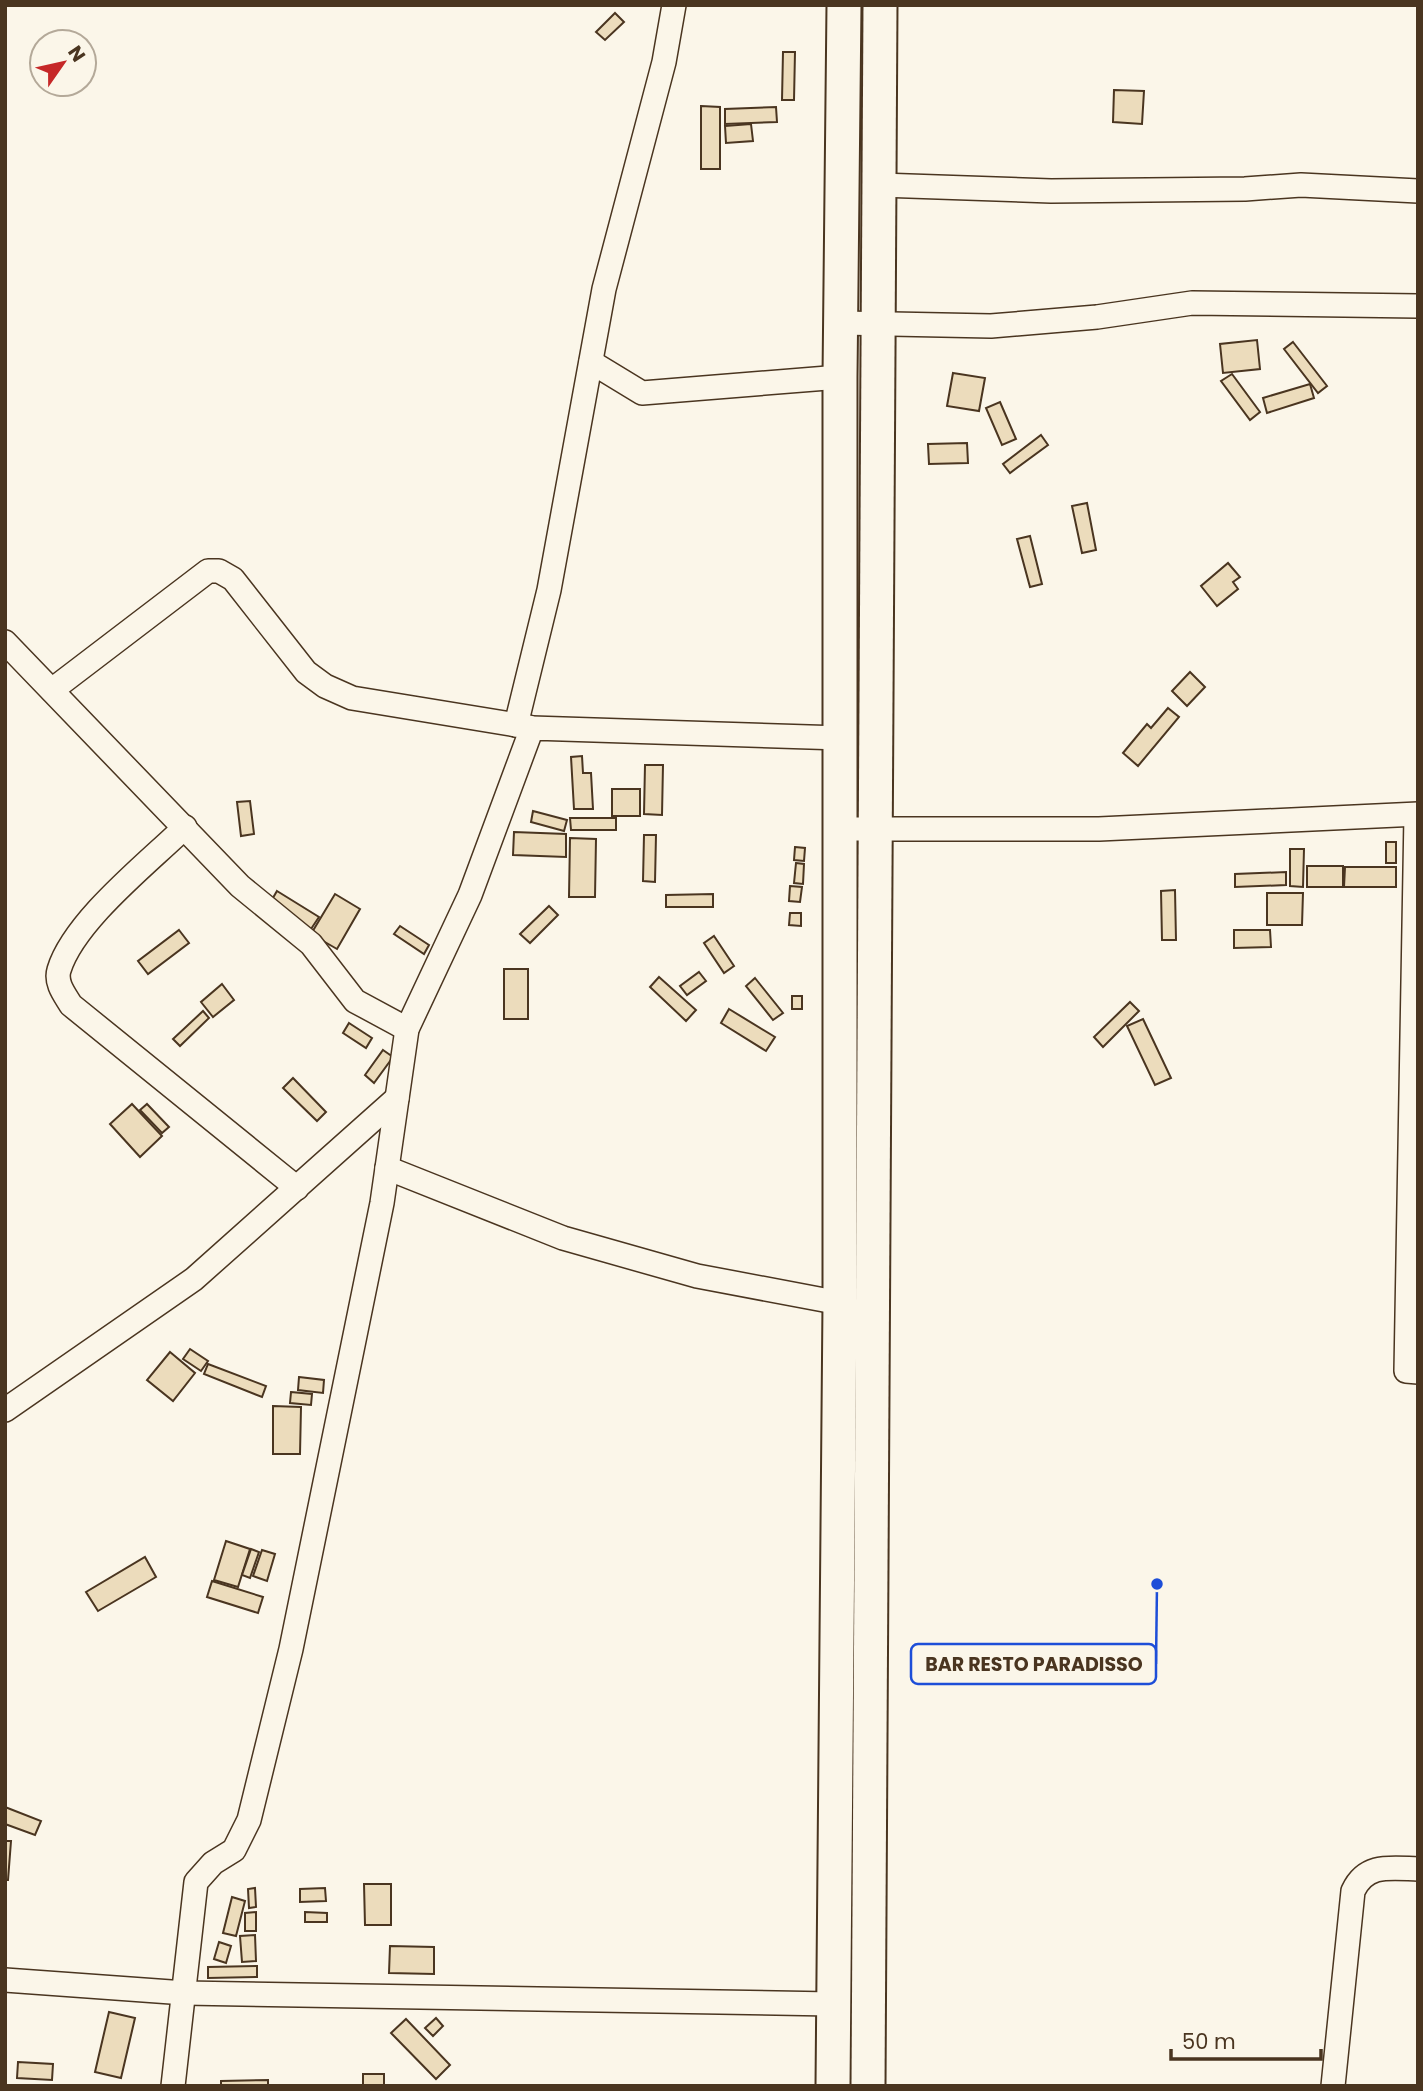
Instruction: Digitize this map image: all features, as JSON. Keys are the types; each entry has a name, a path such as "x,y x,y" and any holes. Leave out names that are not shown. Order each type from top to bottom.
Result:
{"highway":[{"path":"833,2086 841,1303 840,377 844,5"},
{"path":"868,2086 880,5"}],"street":[{"path":"173,2086 196,1882 213,1863 234,1850 252,1808 291,1649 387,1168 407,1029 470,895 524,727 604,289 664,62 674,5"},
{"path":"880,185 1051,191 1245,190 1301,185 1418,191"},
{"path":"842,323 991,326 1097,317 1192,303 1418,306"},
{"path":"591,362 642,393 840,377"},
{"path":"52,690 208,572 219,571 233,579 306,672 325,686 352,698 524,727 841,738"},
{"path":"5,642 240,886 312,944 355,1001 407,1029"},
{"path":"841,830 1099,829 1295,817 1417,814 1406,1371 1418,1372"},
{"path":"185,827 86,923 58,971 60,986 71,1005 297,1188"},
{"path":"5,1410 194,1279 397,1098"},
{"path":"387,1168 563,1238 697,1276 841,1303"},
{"path":"1333,2086 1353,1892 1359,1878 1368,1871 1418,1869"},
{"path":"5,1979 185,1993 832,2004"}],"building":[{"path":"615,13 624,22 605,40 596,32"},
{"path":"783,52 795,52 794,100 782,100"},
{"path":"1114,90 1144,91 1142,124 1113,122"},
{"path":"701,106 720,107 720,169 701,169"},
{"path":"776,107 777,122 725,124 725,109"},
{"path":"751,124 753,141 726,143 725,126"},
{"path":"1257,340 1260,369 1223,373 1220,344"},
{"path":"1293,342 1327,386 1318,393 1284,349"},
{"path":"953,373 985,378 979,411 947,406"},
{"path":"1232,374 1260,412 1250,420 1221,381"},
{"path":"1310,384 1314,398 1267,413 1263,398"},
{"path":"1000,402 1016,439 1002,445 986,408"},
{"path":"1041,435 1048,445 1010,473 1003,464"},
{"path":"967,443 968,463 929,464 928,444"},
{"path":"1087,503 1096,550 1082,553 1072,506"},
{"path":"1030,536 1042,584 1030,587 1017,539"},
{"path":"1228,563 1240,577 1233,582 1238,589 1217,606 1201,586"},
{"path":"1190,672 1205,687 1187,706 1172,691"},
{"path":"1168,708 1179,717 1138,766 1123,753 1147,724 1151,728"},
{"path":"582,756 583,773 591,773 593,809 574,809 571,757"},
{"path":"645,765 663,765 662,815 644,814"},
{"path":"612,789 640,789 640,816 612,816"},
{"path":"250,801 254,834 241,836 237,802"},
{"path":"533,811 567,820 564,831 531,822"},
{"path":"570,818 616,818 616,830 571,830"},
{"path":"514,832 566,834 566,857 513,855"},
{"path":"644,835 656,835 655,882 643,881"},
{"path":"570,838 596,839 595,897 569,897"},
{"path":"1386,842 1396,842 1396,863 1386,863"},
{"path":"795,847 805,848 804,861 794,860"},
{"path":"1290,849 1304,849 1303,887 1290,886"},
{"path":"796,863 804,864 803,884 794,883"},
{"path":"1307,866 1343,866 1343,887 1307,887"},
{"path":"1345,867 1396,867 1396,887 1344,887"},
{"path":"1286,872 1286,885 1235,887 1235,874"},
{"path":"790,886 802,887 800,902 789,901"},
{"path":"1175,890 1176,940 1162,940 1161,891"},
{"path":"277,891 319,917 311,929 270,903"},
{"path":"1267,893 1303,893 1302,925 1267,925"},
{"path":"335,894 360,909 337,949 311,934"},
{"path":"713,894 713,907 666,907 666,895"},
{"path":"549,906 558,915 530,943 520,934"},
{"path":"790,913 801,913 801,926 789,925"},
{"path":"400,926 429,945 424,954 394,934"},
{"path":"179,930 189,943 148,974 138,961"},
{"path":"1234,930 1270,930 1271,947 1234,948"},
{"path":"714,936 734,966 724,973 704,943"},
{"path":"504,969 528,969 528,1019 504,1019"},
{"path":"699,972 706,981 687,995 680,986"},
{"path":"659,977 696,1010 686,1021 650,987"},
{"path":"755,978 783,1013 773,1020 746,986"},
{"path":"222,984 234,1000 213,1017 201,1002"},
{"path":"792,996 802,996 802,1009 792,1009"},
{"path":"1130,1002 1139,1011 1103,1047 1094,1037"},
{"path":"729,1009 775,1037 766,1051 721,1023"},
{"path":"203,1011 209,1018 180,1046 173,1039"},
{"path":"1143,1019 1171,1078 1155,1085 1127,1026"},
{"path":"349,1023 372,1038 366,1048 343,1033"},
{"path":"383,1050 393,1057 374,1083 365,1075"},
{"path":"293,1078 326,1112 317,1121 283,1088"},
{"path":"132,1104 162,1136 140,1157 110,1124"},
{"path":"147,1104 169,1127 162,1133 140,1110"},
{"path":"190,1349 208,1361 201,1371 183,1359"},
{"path":"170,1352 195,1373 173,1401 147,1380"},
{"path":"208,1364 266,1386 262,1397 204,1374"},
{"path":"299,1377 324,1380 323,1393 298,1390"},
{"path":"291,1392 312,1394 311,1405 290,1403"},
{"path":"273,1406 301,1407 300,1454 273,1454"},
{"path":"226,1541 250,1549 238,1587 214,1580"},
{"path":"251,1549 259,1552 250,1578 242,1575"},
{"path":"262,1550 275,1554 267,1581 253,1576"},
{"path":"145,1557 156,1577 98,1611 86,1592"},
{"path":"212,1581 263,1597 258,1613 207,1597"},
{"path":"5,1807 41,1821 35,1835 5,1824"},
{"path":"5,1841 11,1841 8,1880 5,1880"},
{"path":"364,1884 391,1884 391,1925 365,1925"},
{"path":"255,1888 256,1907 249,1908 248,1889"},
{"path":"325,1888 326,1901 300,1902 300,1889"},
{"path":"232,1897 245,1901 236,1936 223,1933"},
{"path":"256,1912 256,1931 245,1931 245,1913"},
{"path":"305,1912 327,1913 327,1922 305,1922"},
{"path":"255,1935 256,1961 242,1962 240,1936"},
{"path":"219,1942 231,1946 226,1963 214,1959"},
{"path":"390,1946 434,1947 434,1974 389,1973"},
{"path":"257,1966 257,1977 208,1978 208,1967"},
{"path":"109,2012 135,2018 121,2078 95,2072"},
{"path":"436,2018 443,2026 433,2036 425,2028"},
{"path":"406,2019 450,2065 436,2079 391,2033"},
{"path":"18,2062 53,2064 52,2080 17,2078"},
{"path":"363,2074 384,2074 384,2086 363,2086"},
{"path":"268,2080 268,2086 221,2086 221,2081"}],"place":[{"name":"BAR RESTO PARADISSO","path":"1157,1584"}]}
